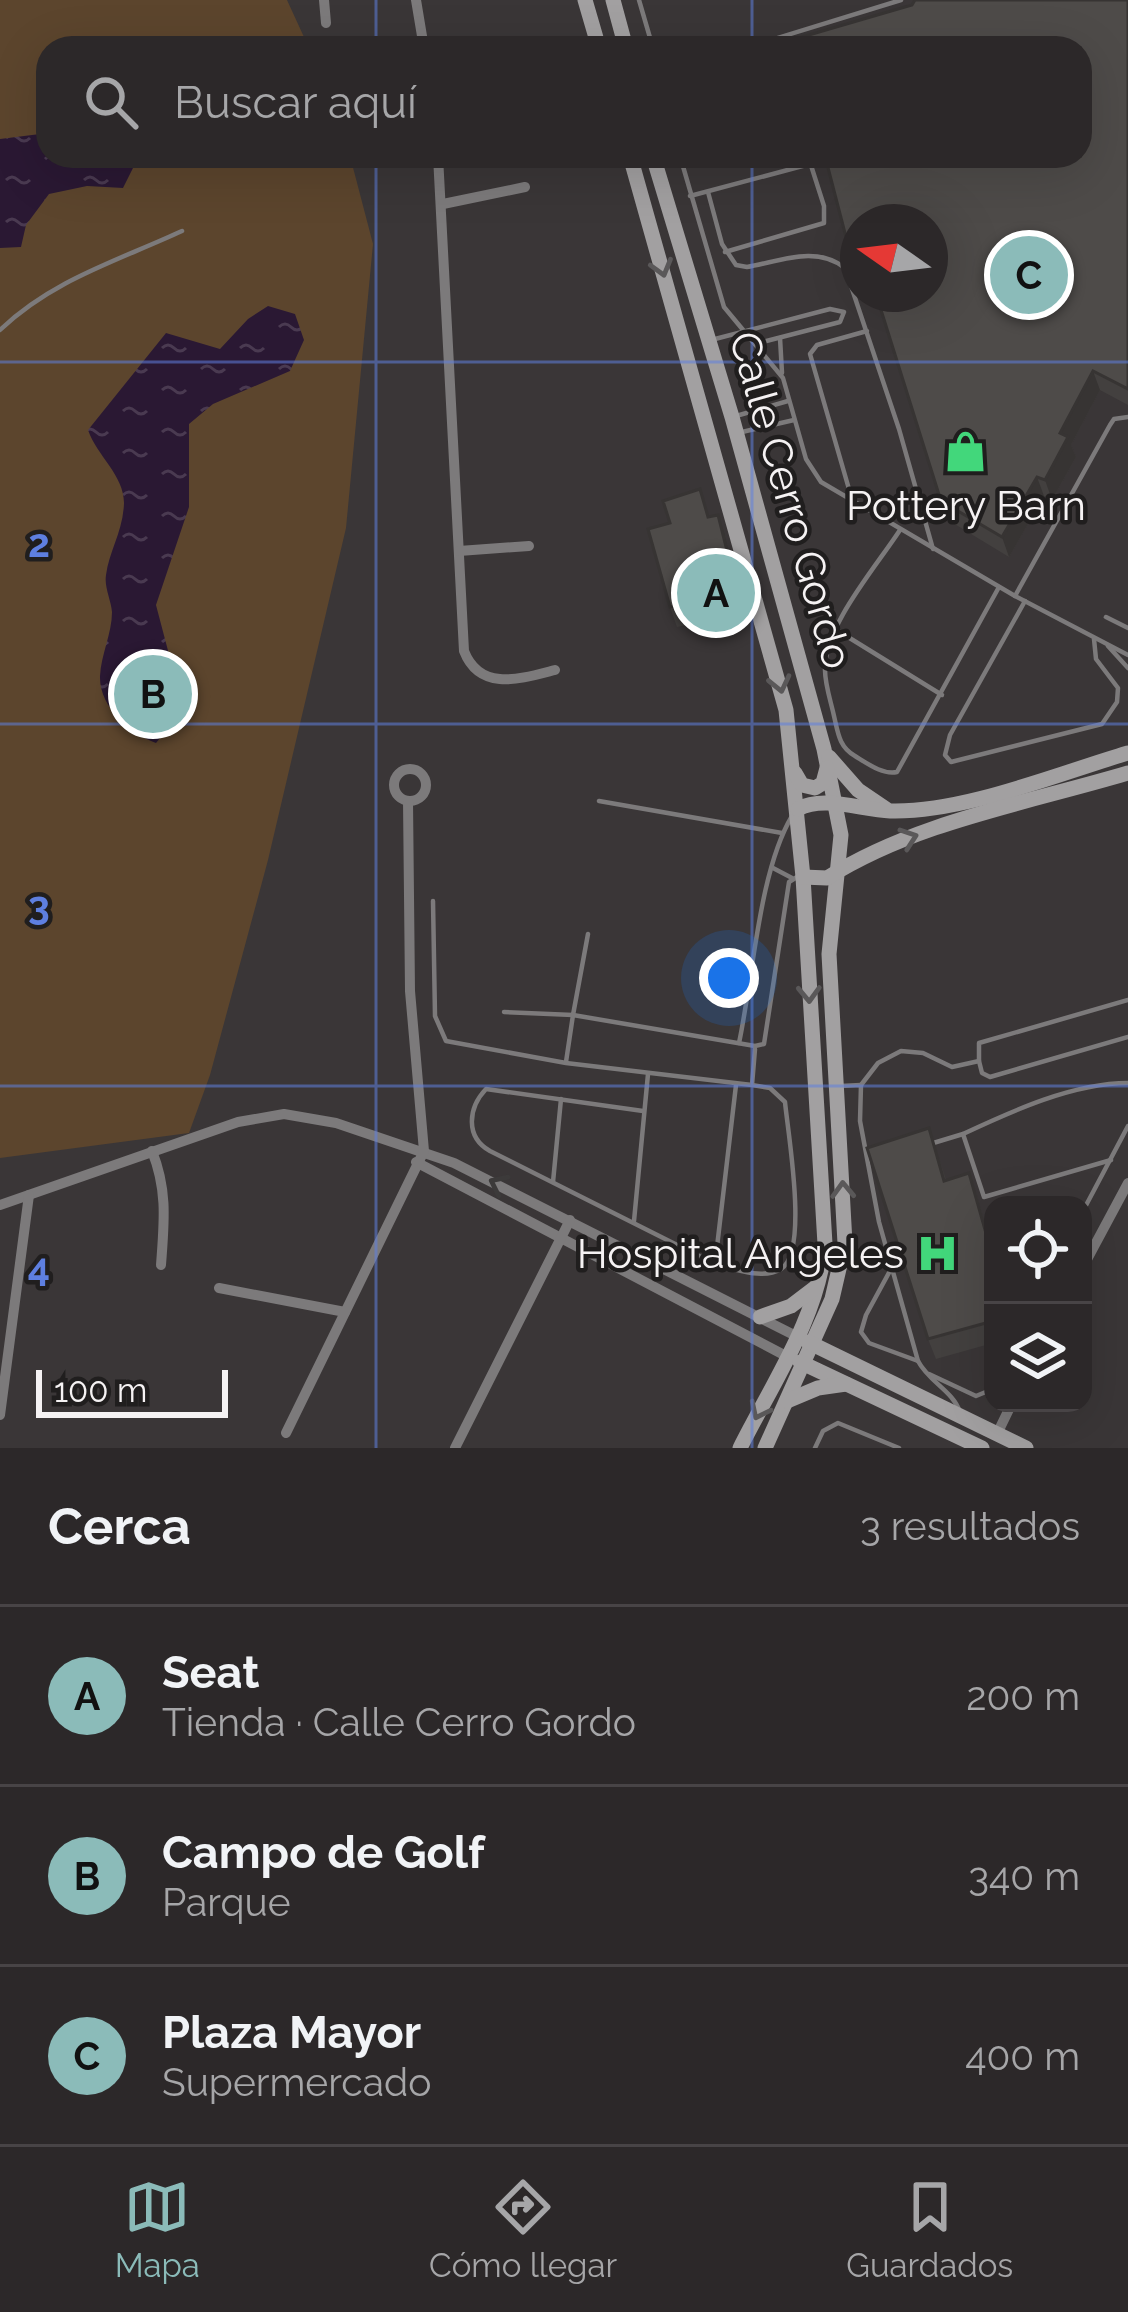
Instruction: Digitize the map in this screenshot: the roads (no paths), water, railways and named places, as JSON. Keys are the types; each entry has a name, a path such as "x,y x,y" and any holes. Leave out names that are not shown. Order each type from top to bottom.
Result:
{"main road":[{"path":"585,0 595,36"},
{"path":"613,0 623,36"},
{"name":"Calle Cerro Gordo","path":"633,168 780,680 794,770 797,878 825,1214 824,1262 796,1336 740,1448"},
{"name":"Calle Cerro Gordo","path":"657,168 735,426 824,749 841,835 829,927 845,1243 842,1270 769,1444"},
{"path":"824,749 848,782 889,811"},
{"path":"797,809 815,803 889,811 957,803 1128,753"},
{"path":"794,770 800,783 811,788 824,783 827,768"},
{"path":"797,878 827,878 902,839 1128,773"},
{"path":"760,1317 791,1306 819,1285"},
{"path":"796,1336 1027,1448"},
{"path":"786,1356 982,1448"},
{"path":"787,1401 818,1388 847,1384"}],"street":[{"path":"324,0 326,23"},
{"path":"416,0 422,36"},
{"path":"440,168 462,633 469,664 496,680 554,670"},
{"path":"442,204 525,188"},
{"path":"459,551 529,546"},
{"path":"286,1432 424,1151 410,991 408,801"},
{"path":"0,1205 238,1121 284,1114 336,1124 407,1150 424,1151 796,1336"},
{"path":"407,1150 418,1165 786,1356"},
{"path":"152,1151 166,1202 161,1265"},
{"path":"1092,1250 1128,1183"},
{"path":"0,1415 5,1342 29,1195"},
{"path":"455,1448 570,1220"},
{"path":"219,1288 345,1312"},
{"path":"997,1434 1008,1412"}],"lane":[{"path":"639,0 649,36"},
{"path":"784,36 901,0"},
{"path":"683,168 724,307 783,378"},
{"path":"690,196 784,168"},
{"path":"725,252 824,223 824,206 812,168"},
{"path":"708,192 725,252 741,267 814,254 845,268 934,549"},
{"path":"0,330 29,302 109,260 182,231"},
{"path":"710,340 830,309 844,312 840,322 755,344"},
{"path":"854,503 810,354 817,345 867,331"},
{"path":"780,338 783,378 794,420 813,472 829,488 1128,655"},
{"path":"735,426 788,401"},
{"path":"1015,596 1110,425 1114,419 1128,417"},
{"path":"735,426 794,420"},
{"path":"900,530 835,629 826,652 825,672 840,742 850,754 894,774 999,586"},
{"path":"1025,601 950,735 945,755 950,762 1102,724 1117,701 1118,688 1096,658 1094,639"},
{"path":"1106,617 1128,628"},
{"path":"835,629 942,695"},
{"path":"1108,646 1128,668"},
{"path":"599,801 782,833"},
{"path":"739,1043 773,868 782,833 797,809"},
{"path":"504,1012 574,1015 762,1046 797,878 773,868"},
{"path":"434,902 435,1016 446,1041 566,1063 770,1088 785,1102 795,1220 792,1254 775,1272 746,1272 716,1264 478,1144 472,1132 477,1101 486,1089 643,1111"},
{"path":"566,1063 588,934"},
{"path":"1128,1000 979,1043 979,1061 982,1073 990,1077 1128,1037"},
{"path":"752,1085 755,1046"},
{"path":"961,1418 957,1403 918,1361 891,1269 858,1108 860,1084 878,1063 901,1051 923,1053 952,1067 979,1061"},
{"path":"634,1221 647,1074"},
{"path":"716,1264 736,1083"},
{"path":"925,1146 1033,1105 1105,1084 1128,1083"},
{"path":"838,1086 860,1084"},
{"path":"553,1182 562,1099"},
{"path":"1091,1196 1128,1126"},
{"path":"963,1134 981,1194 987,1197 1111,1160"},
{"path":"867,1165 886,1158"},
{"path":"891,1269 861,1332 869,1343 918,1361"},
{"path":"924,1372 972,1395 984,1395"},
{"path":"814,1448 827,1427 838,1424 899,1448"}],"water":[{"path":"36,134 36,168 133,168 123,188 87,186 49,194 26,225 21,247 0,248 0,139"},
{"path":"268,306 295,314 304,340 290,371 213,404 189,424 189,507 156,605 171,662 170,726 156,743 118,717 101,687 112,612 106,575 124,503 120,483 88,430 166,333 220,349 248,319"}],"place":[{"name":"Plaza Mayor","path":"1029,275"},
{"name":"Pottery Barn","path":"966,451"},
{"name":"Seat","path":"716,593"},
{"name":"Campo de Golf","path":"153,694"},
{"name":"Hospital Angeles","path":"938,1253"}]}
